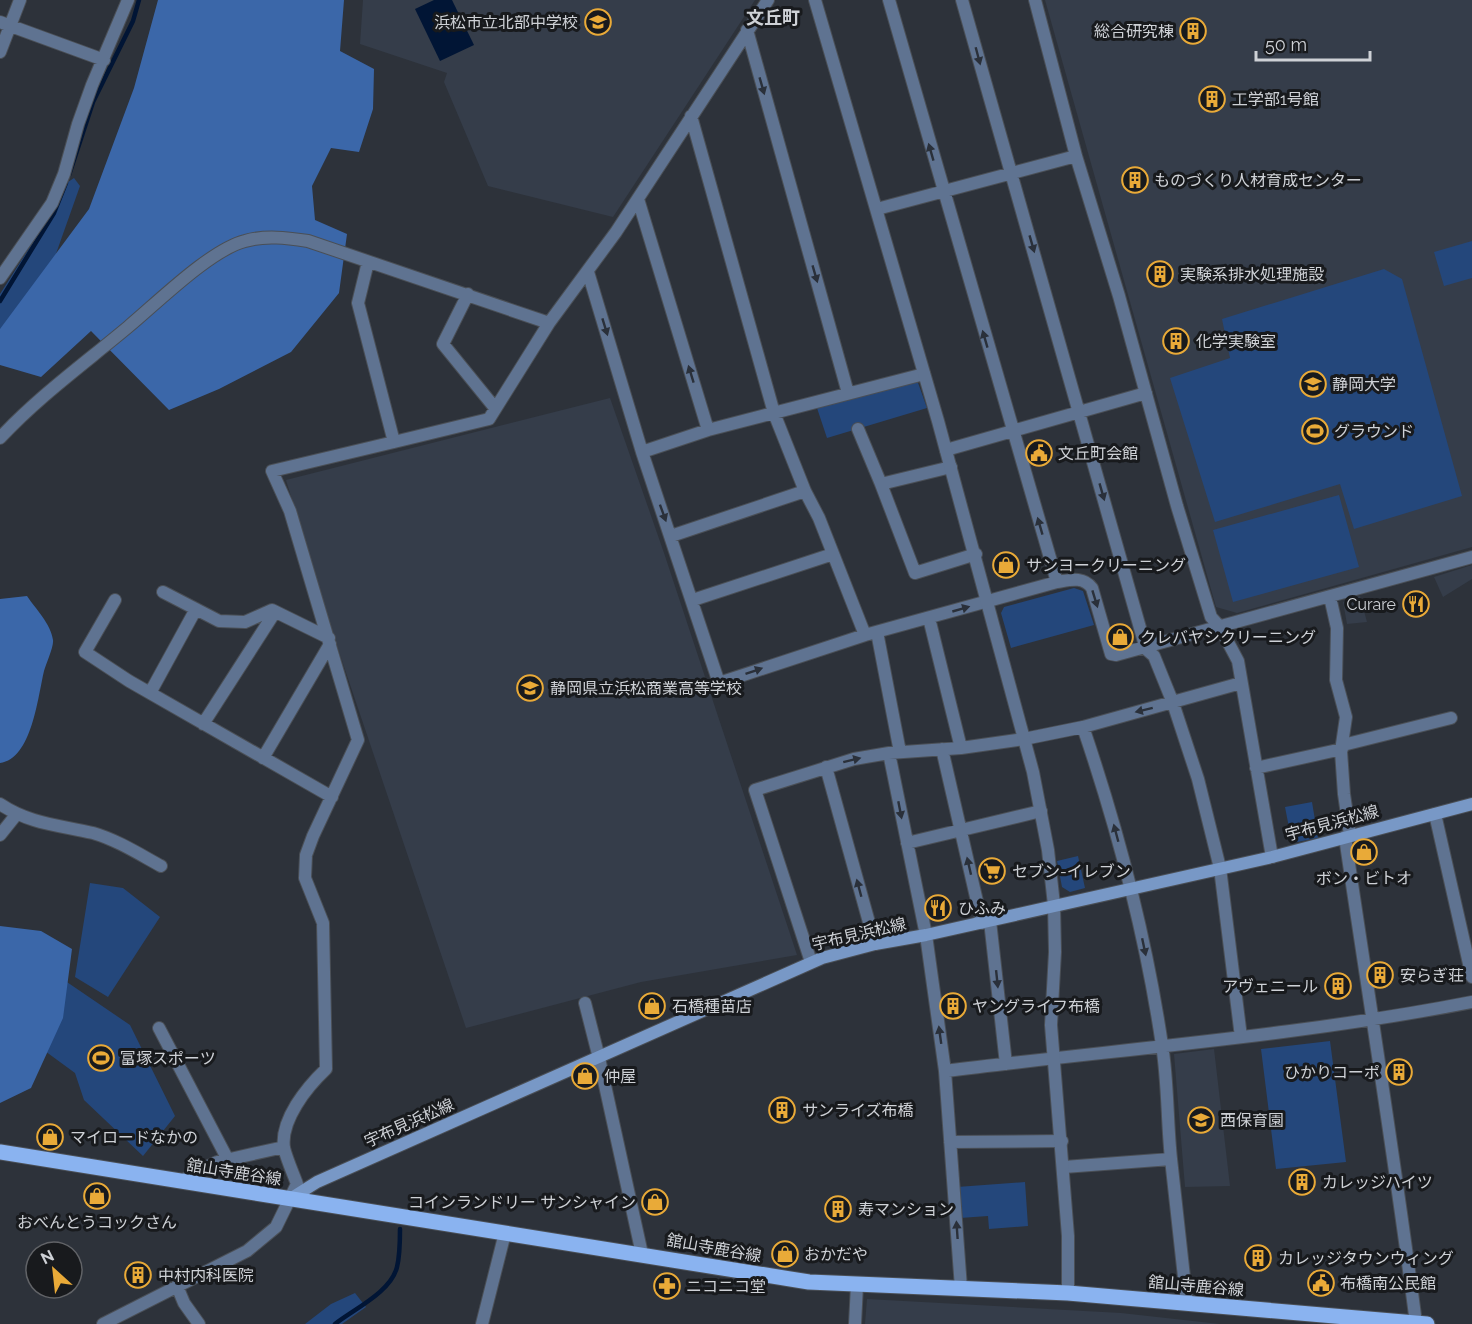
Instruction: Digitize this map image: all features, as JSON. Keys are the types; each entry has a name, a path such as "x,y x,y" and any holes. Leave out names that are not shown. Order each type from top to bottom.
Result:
{"main road":[{"name":"宇布見浜松線","path":"290,1199 317,1182 811,962 874,944 986,922 1272,857 1472,804"},
{"name":"舘山寺鹿谷線","path":"0,1152 809,1282 1068,1293 1421,1323"}],"street":[{"path":"0,52 5,24 20,0"},
{"path":"0,278 52,203 64,174 78,124 128,0"},
{"path":"104,1324 247,1251 276,1227 297,1184 284,1147 285,1132 295,1108 309,1085 326,1069 323,923 305,878 306,855 358,740 290,511 272,471 489,419 549,323 588,272 638,199 768,0"},
{"path":"815,0 976,555 1033,772 1041,811 1054,905 1056,952 1051,1009 1053,1058 1064,1167 1068,1236 1068,1293"},
{"path":"889,0 1057,582"},
{"path":"962,0 1146,648 1154,656 1173,703 1198,779 1220,868 1241,1037"},
{"path":"1035,0 1076,156 1211,617 1220,627 1238,661 1272,857"},
{"path":"5,24 104,60"},
{"path":"747,30 848,393"},
{"path":"691,116 774,413 805,491 871,633 894,752 907,843 926,935 945,1071 961,1288"},
{"path":"877,209 1076,156"},
{"path":"638,199 708,430"},
{"path":"0,438 51,391 189,276 217,254 244,241 275,236 308,241 549,323"},
{"path":"368,262 358,303 394,442"},
{"path":"588,272 642,452 719,683 871,633 1057,582 1077,579 1087,582 1092,588 1111,654 1116,656 1472,557"},
{"path":"468,294 443,344 495,408"},
{"path":"642,452 708,430 924,374"},
{"path":"946,450 1146,393"},
{"path":"858,429 915,573 976,555"},
{"path":"880,484 951,467"},
{"path":"671,536 805,491"},
{"path":"693,600 833,554"},
{"path":"163,592 219,621 245,622 272,610 329,641"},
{"path":"1330,597 1337,628 1336,680 1346,717 1342,747 1347,836 1371,1021 1421,1323"},
{"path":"115,600 85,652 203,724 332,796"},
{"path":"150,693 196,609"},
{"path":"203,724 275,612"},
{"path":"929,618 961,748"},
{"path":"263,758 329,641"},
{"path":"811,962 755,790 854,759 894,752 961,748 1024,739 1083,727 1241,683"},
{"path":"1256,768 1450,718"},
{"path":"1083,727 1106,795 1131,890 1149,972 1162,1047 1171,1159 1187,1304"},
{"path":"942,749 961,832 986,922 1006,1064"},
{"path":"826,767 874,944"},
{"path":"0,804 16,815 40,823 95,834 127,847 161,866"},
{"path":"907,843 961,832 1041,811"},
{"path":"1435,814 1472,977"},
{"path":"0,835 16,815"},
{"path":"945,1071 1371,1021 1472,1002"},
{"path":"585,1003 642,1254"},
{"path":"159,1028 228,1160"},
{"path":"950,1142 1062,1141"},
{"path":"182,1181 202,1169 228,1160 284,1147"},
{"path":"1064,1167 1171,1159"},
{"path":"482,1324 505,1233"},
{"path":"855,1324 857,1285"},
{"path":"177,1286 184,1303 199,1324"}],"shaded area":[{"path":"158,0 344,0 340,51 374,69 373,109 359,152 331,148 312,186 315,220 347,234 339,293 291,352 219,389 169,410 91,331 41,377 0,365 0,329 89,209 134,88"},
{"path":"363,0 755,0 613,217 488,186 444,82 447,73 360,44"},
{"path":"434,0 452,0 474,45 440,61 415,9"},
{"name":"静岡大学","path":"1045,0 1472,0 1472,547 1237,613 1216,607"},
{"path":"74,178 80,186 52,265 0,334 0,294 62,197 68,182"},
{"path":"1472,241 1472,278 1444,286 1434,252"},
{"name":"グラウンド","path":"1384,269 1402,279 1462,496 1354,529 1340,484 1215,522 1170,378 1230,358 1222,319"},
{"path":"917,380 927,408 827,438 817,408"},
{"name":"静岡県立浜松商業高等学校","path":"610,398 664,553 797,955 641,982 466,1028 335,640 286,480"},
{"path":"1339,495 1359,567 1233,602 1213,530"},
{"path":"1472,565 1472,579 1443,597 1434,577"},
{"path":"1074,588 1083,591 1094,625 1011,648 1001,613 1004,607"},
{"path":"27,596 46,622 52,634 53,643 32,725 26,739 11,759 0,763 0,599"},
{"path":"1360,596 1367,622 1347,624 1343,602"},
{"path":"1312,802 1318,838 1292,843 1285,807"},
{"path":"1078,856 1085,888 1070,892 1062,887 1057,861"},
{"path":"90,883 123,888 160,917 108,997 75,977"},
{"path":"0,926 41,931 72,949 63,1018 31,1088 0,1103"},
{"name":"富塚スポーツ","path":"61,978 130,1025 175,1116 143,1156 84,1100 75,1073 34,1043"},
{"path":"1330,1041 1346,1162 1276,1169 1261,1049"},
{"name":"西保育園","path":"1214,1049 1230,1186 1185,1187 1174,1054"},
{"path":"1025,1182 1028,1226 989,1229 988,1216 960,1218 957,1187"},
{"path":"355,1293 366,1307 342,1324 305,1324 331,1304"},
{"path":"867,1299 1121,1313 1220,1324 865,1324"}],"waterway":[{"path":"69,175 93,102 133,21 139,0"},
{"path":"0,301 54,213 66,183"},
{"path":"335,1324 380,1292 393,1276 399,1258 400,1229"}],"place":[{"name":"浜松市立北部中学校","path":"598,22"},
{"name":"総合研究棟","path":"1193,31"},
{"name":"工学部1号館","path":"1212,99"},
{"name":"ものづくり人材育成センター","path":"1135,180"},
{"name":"実験系排水処理施設","path":"1160,274"},
{"name":"化学実験室","path":"1176,341"},
{"name":"静岡大学","path":"1313,384"},
{"name":"グラウンド","path":"1315,431"},
{"name":"文丘町会館","path":"1039,453"},
{"name":"サンヨークリーニング","path":"1006,565"},
{"name":"Curare","path":"1416,604"},
{"name":"クレバヤシクリーニング","path":"1120,637"},
{"name":"静岡県立浜松商業高等学校","path":"530,688"},
{"name":"ボン・ビトオ","path":"1364,852"},
{"name":"セブン-イレブン","path":"992,871"},
{"name":"ひふみ","path":"938,908"},
{"name":"安らぎ荘","path":"1380,975"},
{"name":"アヴェニール","path":"1338,986"},
{"name":"石橋種苗店","path":"652,1006"},
{"name":"ヤングライフ布橋","path":"953,1006"},
{"name":"富塚スポーツ","path":"101,1058"},
{"name":"ひかりコーポ","path":"1399,1072"},
{"name":"仲屋","path":"585,1076"},
{"name":"サンライズ布橋","path":"782,1110"},
{"name":"西保育園","path":"1201,1120"},
{"name":"マイロードなかの","path":"50,1137"},
{"name":"カレッジハイツ","path":"1302,1182"},
{"name":"おべんとうコックさん","path":"97,1196"},
{"name":"コインランドリー サンシャイン","path":"655,1202"},
{"name":"寿マンション","path":"838,1209"},
{"name":"おかだや","path":"785,1254"},
{"name":"カレッジタウンウィング","path":"1258,1258"},
{"name":"中村内科医院","path":"138,1275"},
{"name":"布橋南公民館","path":"1321,1283"},
{"name":"ニコニコ堂","path":"667,1286"}],"district":[{"name":"文丘町","path":"773,17"}]}
